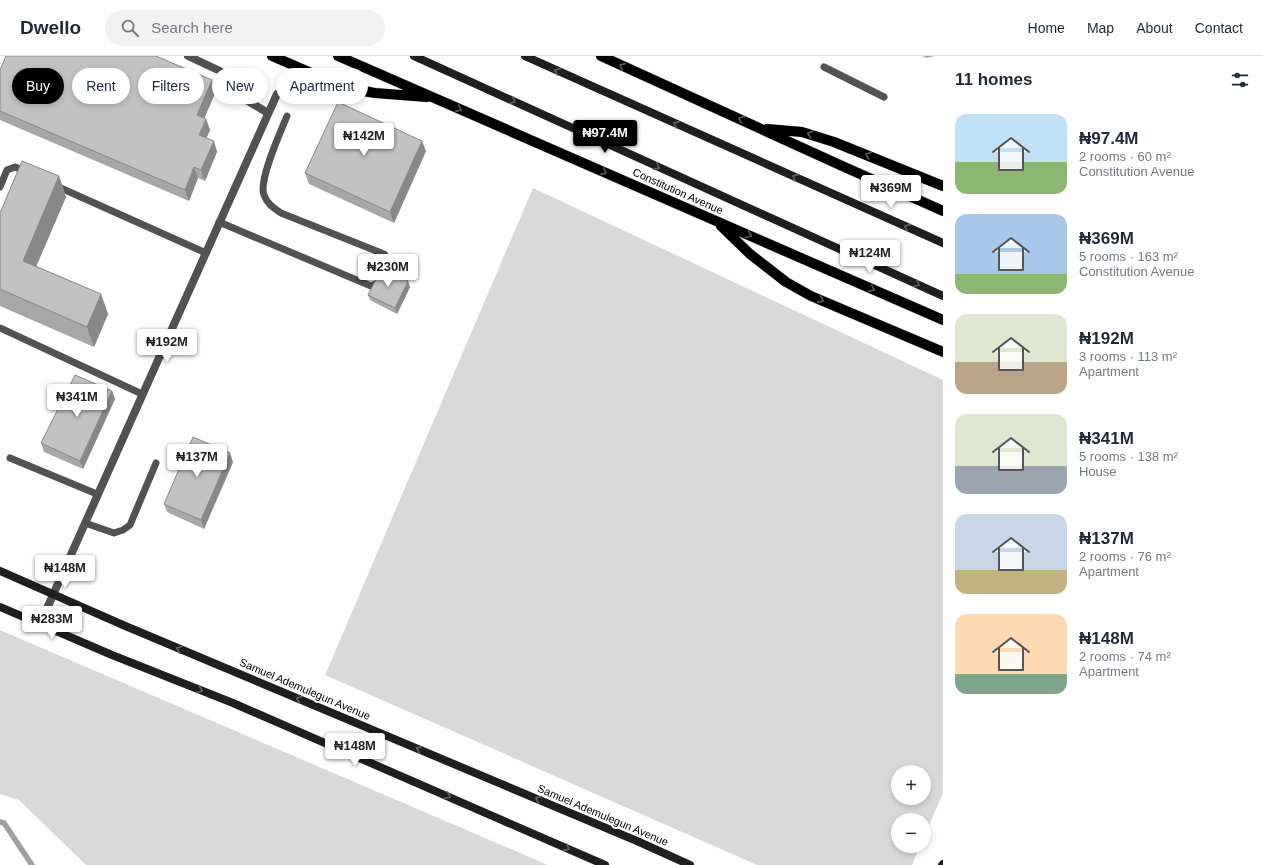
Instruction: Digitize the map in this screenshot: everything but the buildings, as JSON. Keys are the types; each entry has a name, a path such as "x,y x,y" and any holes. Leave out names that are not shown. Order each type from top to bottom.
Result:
{"main road":[{"path":"272,56 346,88 374,93 435,98"},
{"name":"Constitution Avenue","path":"338,56 943,320"},
{"name":"Constitution Avenue","path":"414,56 943,296"},
{"path":"525,56 943,243"},
{"path":"601,56 943,211"},
{"path":"761,129 802,132 847,147 943,186"},
{"path":"717,222 750,254 786,282 811,296 943,352"},
{"name":"Samuel Ademulegun Avenue","path":"0,571 122,625 637,841 690,865"},
{"path":"0,607 112,655 240,706 605,865"}],"street":[{"path":"188,56 220,71 243,98 268,113"},
{"path":"40,624 276,96"}],"lane":[{"path":"824,67 884,97"},
{"path":"219,222 371,286 385,280 391,267 384,254 281,213 268,203 263,194 266,170 287,116"},
{"path":"0,187 7,170 15,167 35,176"},
{"path":"48,182 206,253"},
{"path":"0,328 142,394"},
{"path":"10,458 97,494"},
{"path":"85,523 114,533 123,530 130,525 156,464"}],"shaded area":[{"path":"533,188 943,380 943,793 931,821 931,813 891,813 891,853 917,853 912,865 757,865 325,675"},
{"path":"0,630 548,865 86,865 19,800 0,794"}],"waterway":[{"path":"0,822 4,823 32,865"}]}
